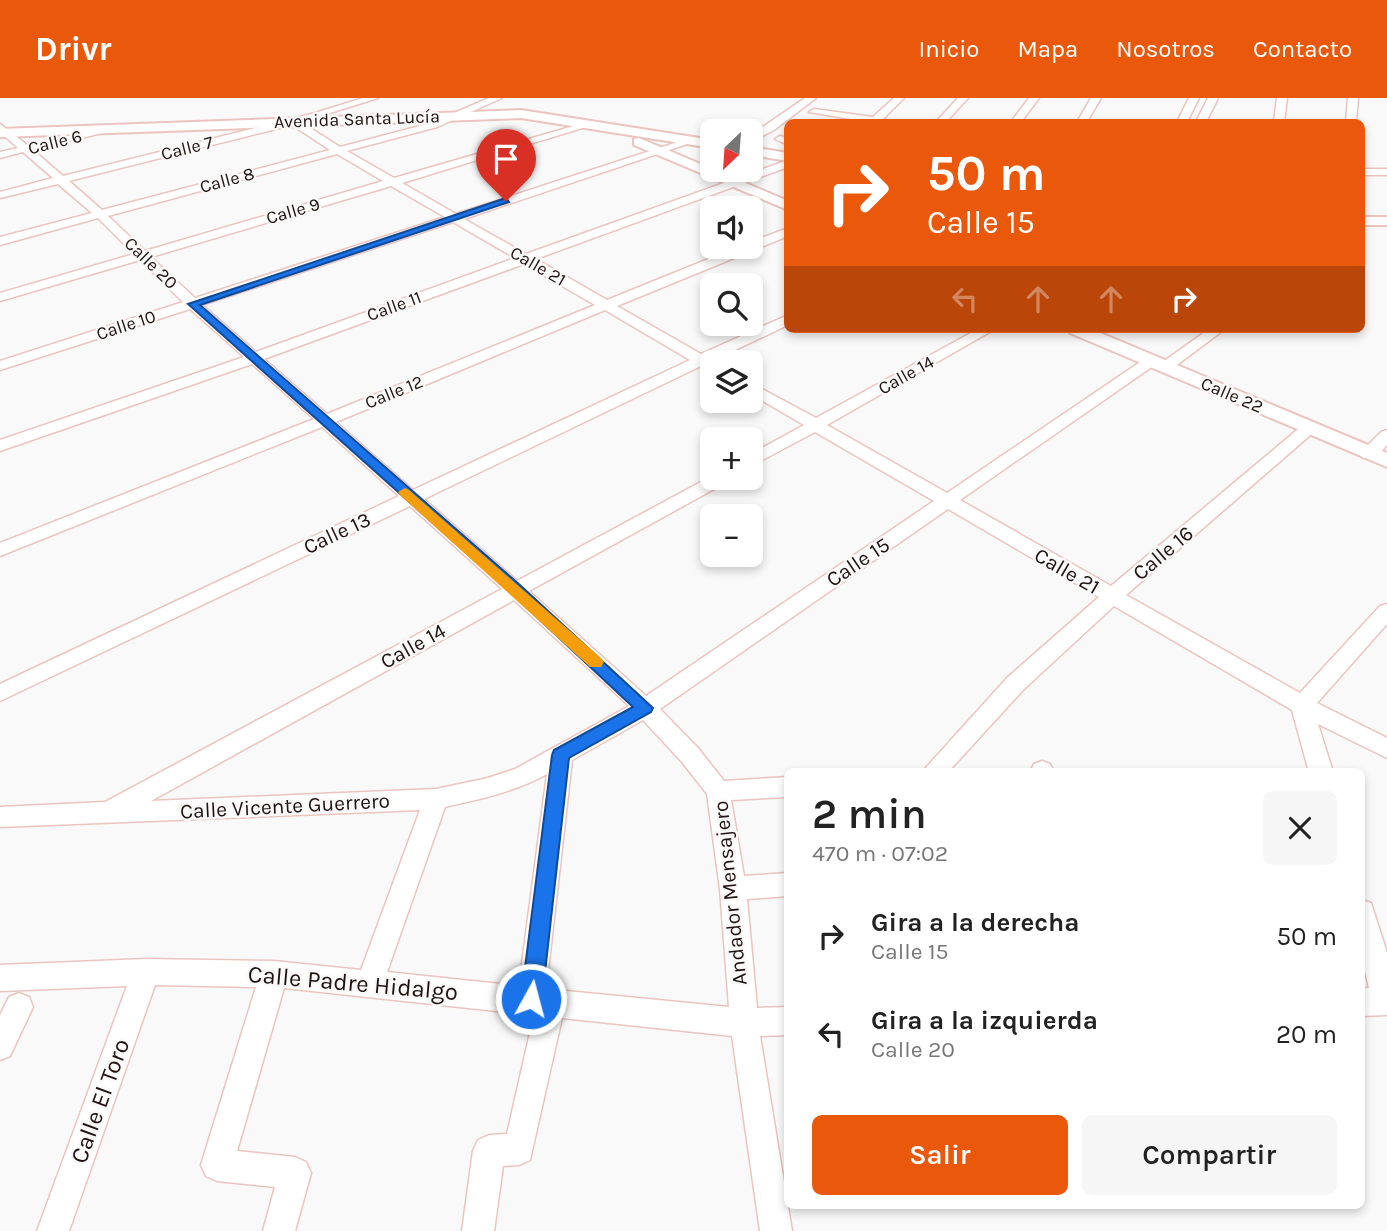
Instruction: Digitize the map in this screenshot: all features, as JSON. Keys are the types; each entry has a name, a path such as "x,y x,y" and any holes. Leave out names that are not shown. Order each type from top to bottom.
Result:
{"street":[{"name":"Calle 7","path":"0,195 293,121 373,98"},
{"path":"452,110 474,107 497,98"},
{"path":"763,124 795,98"},
{"path":"763,132 811,98"},
{"path":"881,119 899,98"},
{"path":"944,119 963,98"},
{"path":"1018,119 1034,98"},
{"path":"1084,119 1097,98"},
{"path":"1184,119 1194,98"},
{"path":"1202,119 1213,98"},
{"path":"1279,119 1282,98"},
{"path":"1351,119 1353,98"},
{"path":"474,107 521,114"},
{"name":"Avenida Santa Lucía","path":"2,131 293,121 452,110 521,114 700,142"},
{"name":"Calle 8","path":"0,242 434,125 452,110"},
{"path":"814,111 861,119"},
{"name":"Calle 21","path":"293,121 337,150 700,359"},
{"name":"Calle 9","path":"0,297 587,125"},
{"name":"Calle 6","path":"0,155 110,128"},
{"path":"608,129 784,204"},
{"name":"Calle 20","path":"2,131 100,214 193,304 326,420 645,708"},
{"name":"Calle 10","path":"0,366 691,141"},
{"path":"763,153 784,156"},
{"name":"Calle 11","path":"0,446 254,358 784,164"},
{"path":"1365,172 1387,172"},
{"path":"1365,221 1387,220"},
{"name":"Calle 12","path":"763,241 784,233"},
{"name":"Calle 12","path":"0,550 718,259"},
{"name":"Calle 13","path":"731,350 784,321"},
{"name":"Calle 14","path":"763,455 981,333"},
{"name":"Calle 22","path":"1085,333 1378,457"},
{"name":"Calle 15","path":"561,755 645,708 946,502 1158,364 1212,333"},
{"name":"Calle 13","path":"0,693 411,498 700,366"},
{"name":"Calle 21","path":"763,395 1302,705 1387,749"},
{"name":"Calle 16","path":"937,768 1015,684 1112,596 1309,428"},
{"path":"1378,457 1387,435"},
{"name":"Calle 14","path":"106,814 700,489"},
{"path":"1320,768 1302,705 1387,611"},
{"name":"Andador Mensajero","path":"645,708 690,755 718,791 733,890 744,1023 776,1231"},
{"path":"478,1231 489,1151 519,1149 541,1000 561,755"},
{"name":"Calle Vicente Guerrero","path":"0,817 436,799 488,788 523,776 561,755"},
{"path":"718,791 784,788"},
{"path":"370,982 436,799"},
{"path":"733,890 784,884"},
{"path":"1365,923 1387,1001 1365,1002"},
{"name":"Calle Padre Hidalgo","path":"0,978 146,972 274,974 744,1023 784,1021"},
{"name":"Calle El Toro","path":"53,1231 146,972"},
{"path":"274,974 217,1165 295,1173 279,1231"},
{"path":"0,1046 19,1007"}],"slow traffic":[{"path":"405,492 596,662"}],"route":[{"path":"506,201 193,304 326,420 645,708 561,755 531,999"}]}
